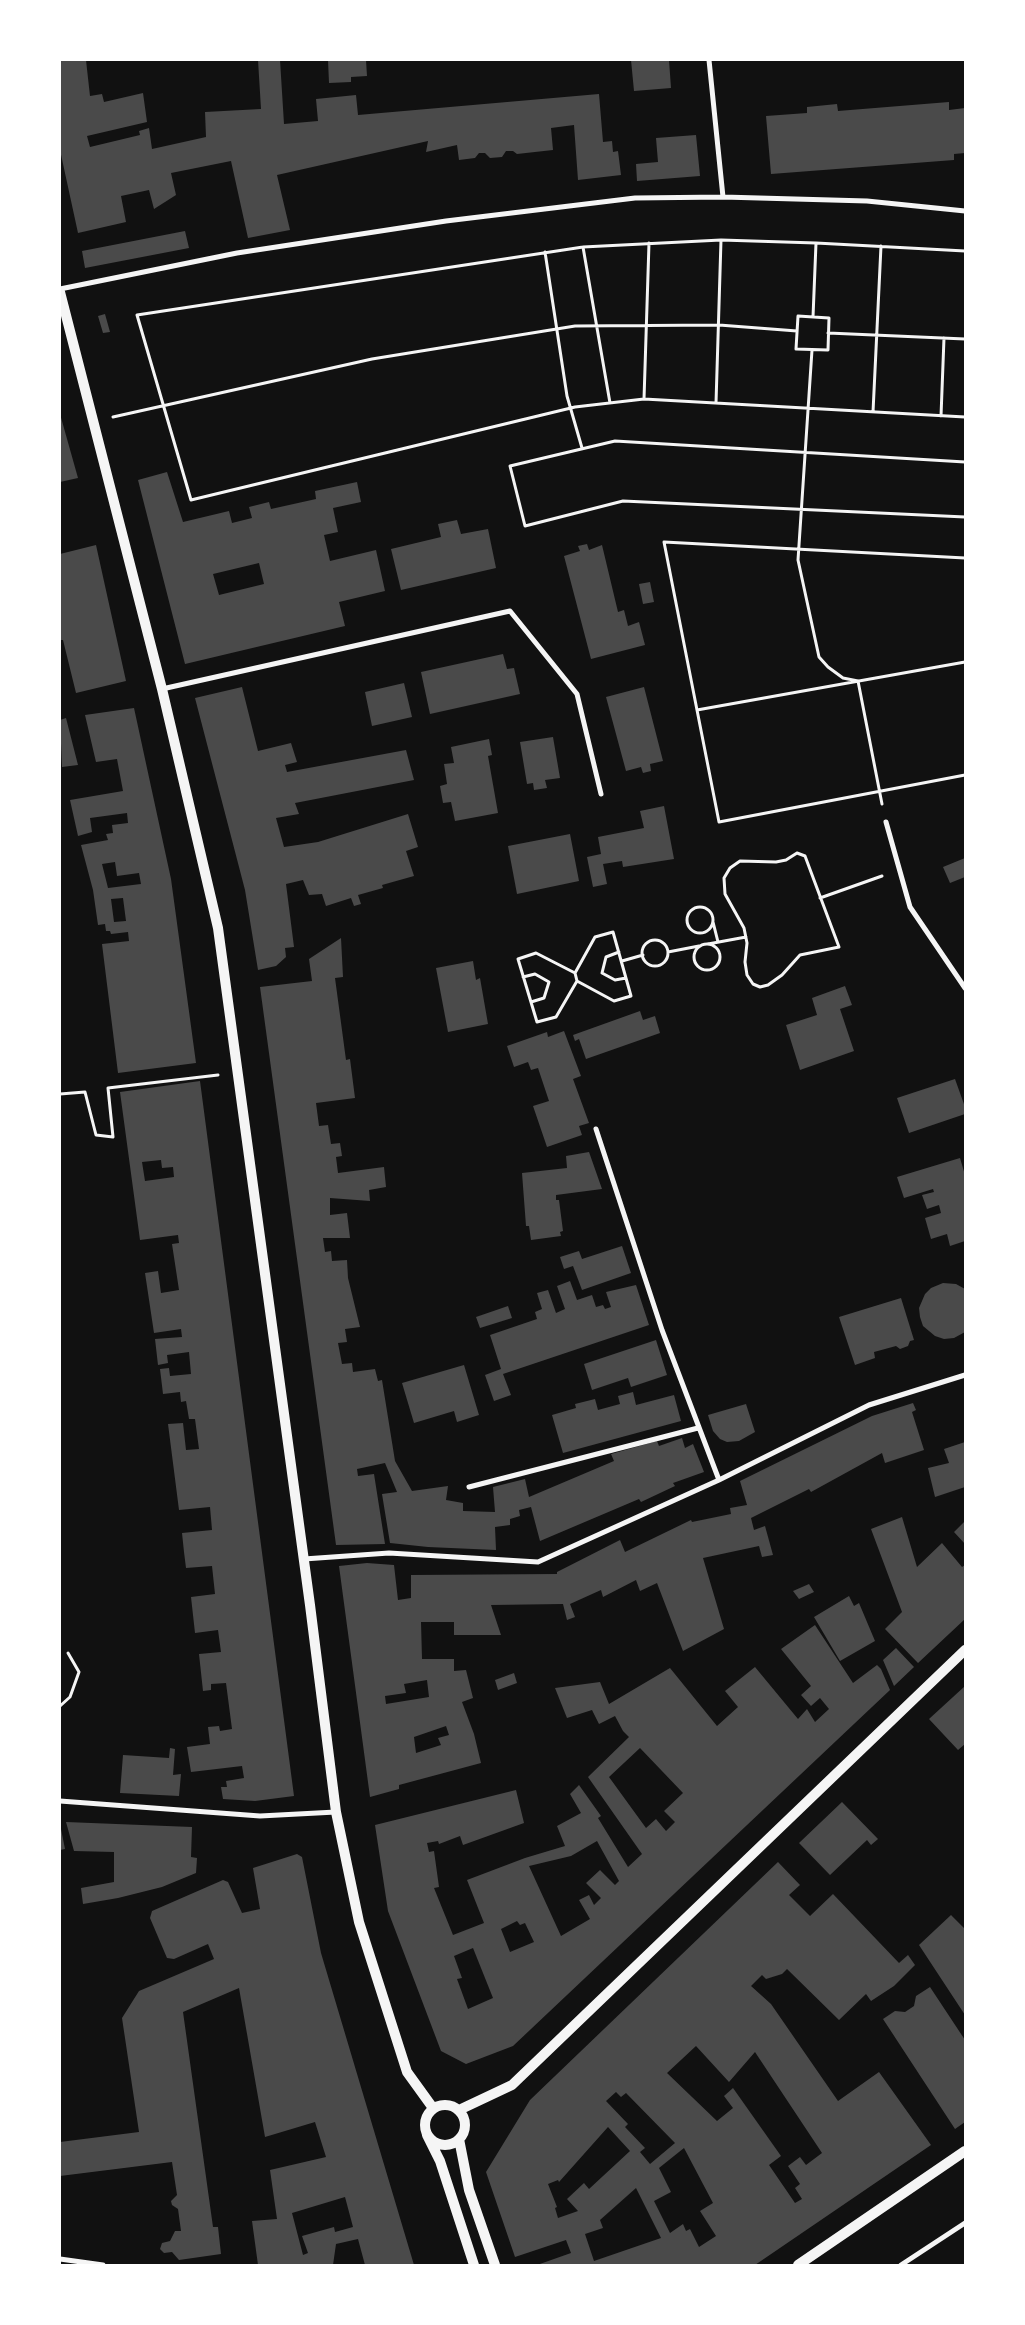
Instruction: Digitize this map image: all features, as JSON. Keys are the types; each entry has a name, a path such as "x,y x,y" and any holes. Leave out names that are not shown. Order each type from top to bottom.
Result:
{"main road":[{"path":"60,290 162,689 218,928 236,1073 304,1558 336,1812 359,1922 407,2072 433,2108"},
{"path":"459,2110 512,2085 965,1650"},
{"path":"427,2135 436,2143 442,2145 454,2142 459,2139 465,2128 463,2115 459,2110 446,2104 433,2108 426,2117 424,2124 427,2135 440,2161 474,2265"},
{"path":"459,2139 469,2190 495,2265"},
{"path":"798,2265 965,2151"}],"street":[{"path":"709,60 723,197"},
{"path":"60,290 237,253 446,221 635,198 723,197 867,201 965,211"},
{"path":"162,689 510,611 577,694 601,794"},
{"path":"886,822 910,907 965,988"},
{"path":"596,1129 655,1312 719,1480"},
{"path":"304,1558 389,1553 538,1562 719,1480 869,1405 965,1375"},
{"path":"469,1487 698,1428"},
{"path":"60,1801 260,1816 336,1812"},
{"path":"901,2265 965,2223"},
{"path":"60,2259 103,2265"}],"path":[{"path":"716,403 721,240"},
{"path":"965,251 816,242 721,240 583,247 137,315 191,500 571,408 644,399 965,418"},
{"path":"813,317 816,242"},
{"path":"644,399 649,243"},
{"path":"873,412 881,246"},
{"path":"583,247 610,403"},
{"path":"545,252 567,396 582,448"},
{"path":"798,316 813,317 829,318 828,350 796,349 798,316"},
{"path":"93,422 372,359 557,329 597,326 719,325 797,331"},
{"path":"828,333 965,339"},
{"path":"941,416 944,338"},
{"path":"812,350 798,560 819,657 828,667 844,678 858,681"},
{"path":"965,462 615,441 510,466 525,526 623,501 965,517"},
{"path":"965,558 664,542 719,822 965,775"},
{"path":"697,710 965,662"},
{"path":"858,681 886,822"},
{"path":"801,853 805,856 839,947 800,955 782,975 768,985 760,987 753,984 747,975 746,937 744,928 725,894 724,878 730,868 740,861 776,862 801,853"},
{"path":"820,898 900,870"},
{"path":"712,919 710,927 703,932 698,932 691,929 687,918 693,909 702,907 709,911 712,919 718,942"},
{"path":"574,973 595,937 613,932 631,996 614,1001 577,981 574,973 536,954 518,959 537,1022 556,1016 577,981"},
{"path":"668,952 746,937"},
{"path":"653,940 665,944 668,952 666,960 659,965 650,964 643,955 644,947 653,940"},
{"path":"704,945 713,946 720,956 717,964 710,969 698,966 694,960 697,948 704,945"},
{"path":"619,952 606,957 602,973 614,980 626,978"},
{"path":"622,961 643,955"},
{"path":"523,977 535,974 549,982 544,998 531,1002"},
{"path":"60,1094 85,1092 96,1135 114,1137 108,1088 236,1073"},
{"path":"60,1706 70,1697 80,1672 68,1653"}],"building":[{"path":"60,60 86,60 90,96 102,94 104,102 143,93 147,122 87,136 90,147 140,135 139,131 149,128 152,149 206,137 205,112 261,109 258,60 280,60 284,124 318,121 316,99 356,95 358,115 599,94 603,142 612,141 613,152 618,151 621,175 578,180 574,125 551,128 553,150 517,154 513,151 506,151 502,157 490,158 485,153 479,153 475,158 459,160 457,145 426,152 428,141 277,175 290,230 248,238 231,161 171,173 176,195 154,209 149,190 121,196 126,222 78,233 60,150"},
{"path":"328,60 366,60 367,76 351,77 351,82 329,83"},
{"path":"631,60 669,60 671,88 634,91"},
{"path":"949,102 949,110 965,108 965,153 954,154 954,160 771,174 766,116 807,113 807,107 837,104 838,111"},
{"path":"696,135 700,176 637,181 636,164 658,162 656,138"},
{"path":"185,231 189,248 85,268 82,251"},
{"path":"105,314 110,332 103,333 98,316"},
{"path":"60,414 78,478 60,482"},
{"path":"167,472 183,522 229,511 232,523 252,518 249,507 269,502 271,509 316,499 315,491 357,482 361,502 333,508 338,532 324,535 330,561 376,550 385,591 339,602 345,626 185,664 138,480","holes":["259,563 264,584 219,595 213,574"]},
{"path":"457,520 461,534 488,529 496,568 401,590 391,549 441,537 438,524"},
{"path":"587,544 589,550 602,545 618,612 624,610 628,626 639,622 645,645 591,659 564,556 580,551 578,546"},
{"path":"96,545 126,681 76,693 63,640 60,640 60,554"},
{"path":"650,582 654,602 643,604 639,584"},
{"path":"503,654 507,669 514,668 520,694 430,714 421,672"},
{"path":"404,683 412,717 372,726 365,692"},
{"path":"242,687 258,751 291,743 297,762 285,765 287,772 406,750 414,780 295,803 299,814 276,818 284,847 318,842 408,814 418,847 406,851 414,876 382,885 383,888 358,895 361,904 354,906 351,898 326,906 322,894 309,895 303,880 286,884 294,947 285,948 286,957 276,966 258,970 245,890 195,698"},
{"path":"644,687 663,761 650,764 651,771 643,773 641,767 626,771 606,697"},
{"path":"134,708 171,879 196,1063 118,1073 102,944 129,941 128,932 111,934 110,931 106,931 105,924 98,925 93,890 81,845 108,840 106,834 113,833 112,825 128,823 127,813 90,818 92,832 78,836 70,800 123,791 117,759 96,762 85,715","holes":["115,862 117,876 139,873 141,884 108,888 102,864","123,898 126,921 114,922 111,899"]},
{"path":"66,718 78,765 62,767 60,720"},
{"path":"553,737 560,778 545,780 547,788 534,790 533,783 527,784 520,742"},
{"path":"489,739 492,755 488,756 498,813 455,821 451,802 443,803 440,786 447,784 444,764 454,763 451,747"},
{"path":"664,806 674,859 623,867 622,861 603,864 607,884 593,887 587,857 601,854 598,837 644,828 640,811"},
{"path":"570,834 579,881 517,894 508,846"},
{"path":"965,858 965,877 950,883 943,867"},
{"path":"341,938 343,977 335,978 346,1060 350,1059 355,1098 316,1103 319,1126 328,1125 331,1144 340,1143 342,1156 336,1157 338,1173 384,1167 386,1187 369,1190 370,1201 330,1198 330,1215 347,1213 350,1238 323,1238 325,1252 331,1251 332,1261 347,1260 348,1278 360,1327 345,1329 347,1342 338,1343 342,1364 352,1363 353,1372 375,1369 378,1381 382,1380 395,1461 412,1491 448,1486 446,1500 463,1503 463,1511 495,1512 493,1487 525,1479 529,1497 614,1461 611,1454 657,1441 659,1446 682,1438 685,1448 693,1444 704,1472 673,1483 675,1486 641,1502 639,1499 540,1541 531,1507 519,1510 520,1516 510,1519 510,1525 495,1527 496,1550 390,1543 382,1494 397,1492 385,1463 357,1469 358,1476 374,1474 385,1544 336,1545 260,987 312,981 309,959"},
{"path":"473,961 476,980 480,978 488,1024 448,1032 436,968"},
{"path":"845,986 852,1005 840,1009 854,1051 800,1070 786,1025 817,1015 812,998"},
{"path":"640,1011 643,1020 655,1016 660,1033 586,1059 579,1039 575,1041 573,1035"},
{"path":"564,1031 581,1076 573,1079 589,1123 579,1126 582,1135 547,1147 533,1106 549,1101 538,1068 531,1070 528,1062 514,1067 507,1046 547,1032 548,1037"},
{"path":"955,1079 965,1107 965,1114 909,1133 897,1098"},
{"path":"200,1081 294,1796 255,1801 223,1799 221,1787 227,1787 226,1781 244,1778 242,1766 191,1772 187,1747 210,1744 208,1727 219,1726 220,1731 232,1729 226,1683 211,1684 211,1690 203,1691 199,1654 221,1652 218,1630 195,1633 191,1597 215,1594 212,1566 186,1568 182,1533 212,1530 210,1507 179,1510 168,1424 183,1423 186,1450 199,1449 195,1419 189,1419 186,1401 181,1402 180,1392 163,1394 160,1369 169,1368 170,1376 191,1374 189,1352 167,1355 168,1363 158,1365 155,1339 182,1337 181,1329 154,1333 145,1273 158,1271 161,1293 179,1290 172,1244 179,1243 178,1235 140,1240 120,1092","holes":["161,1160 162,1168 173,1167 174,1177 145,1181 142,1162"]},
{"path":"589,1152 602,1189 556,1195 556,1200 559,1200 563,1231 560,1232 561,1236 531,1240 529,1226 526,1226 522,1173 567,1168 566,1156"},
{"path":"960,1158 965,1175 965,1241 950,1246 947,1234 931,1239 925,1218 941,1213 939,1205 927,1209 922,1195 934,1192 933,1189 904,1198 897,1177"},
{"path":"622,1246 631,1273 582,1290 573,1266 564,1269 560,1257 579,1251 582,1259"},
{"path":"570,1281 577,1300 592,1295 596,1307 603,1305 605,1309 611,1307 606,1292 636,1285 649,1325 503,1374 511,1395 494,1401 485,1375 501,1369 490,1335 537,1319 535,1312 542,1309 537,1293 548,1290 556,1313 565,1309 557,1286"},
{"path":"943,1283 956,1284 965,1289 965,1332 954,1338 944,1339 935,1336 923,1326 920,1317 919,1308 925,1294 931,1288"},
{"path":"901,1298 914,1340 910,1341 908,1346 900,1349 896,1346 874,1352 875,1358 855,1365 839,1317"},
{"path":"508,1306 512,1318 480,1328 476,1317"},
{"path":"656,1340 667,1375 631,1387 628,1378 592,1390 584,1364"},
{"path":"464,1365 479,1415 457,1422 454,1411 414,1423 402,1383"},
{"path":"633,1392 636,1405 674,1395 681,1421 563,1453 552,1415 576,1408 575,1404 595,1399 598,1410 620,1404 618,1396"},
{"path":"913,1403 916,1410 912,1412 924,1450 885,1463 882,1453 811,1492 809,1489 751,1518 754,1530 765,1526 773,1555 762,1557 759,1546 703,1558 724,1629 683,1651 657,1583 640,1591 636,1580 603,1597 601,1590 570,1604 575,1617 567,1620 563,1604 491,1605 501,1635 454,1635 454,1622 421,1622 422,1659 454,1659 454,1671 466,1670 473,1698 462,1702 474,1734 481,1763 399,1785 399,1789 370,1797 339,1566 367,1563 394,1565 398,1600 411,1598 411,1575 557,1574 557,1572 620,1540 625,1552 691,1520 692,1522 731,1514 730,1508 747,1505 740,1481 872,1416","holes":["427,1680 429,1697 386,1704 385,1696 406,1693 404,1684","446,1726 449,1735 438,1738 441,1745 416,1753 414,1737"]},
{"path":"746,1404 755,1432 739,1441 727,1442 720,1439 713,1431 708,1415"},
{"path":"965,1442 965,1487 935,1497 928,1468 949,1463 944,1449"},
{"path":"902,1517 917,1567 942,1543 962,1567 965,1565 965,1619 918,1663 885,1629 902,1612 871,1529"},
{"path":"965,1521 965,1544 954,1532"},
{"path":"809,1584 814,1592 799,1599 793,1591"},
{"path":"849,1596 854,1606 859,1603 875,1641 840,1661 814,1617"},
{"path":"815,1625 853,1683 877,1665 881,1669 890,1690 513,2046 466,2064 441,2051 388,1911 375,1825 516,1790 524,1823 463,1845 460,1836 439,1844 438,1841 427,1843 429,1852 434,1851 439,1887 434,1888 453,1935 484,1923 467,1880 525,1858 565,1846 557,1826 581,1813 570,1794 579,1785 601,1816 598,1818 628,1867 642,1854 588,1777 629,1737 623,1731 615,1716 599,1724 592,1710 567,1718 555,1688 600,1682 609,1704 670,1668 717,1726 738,1707 725,1691 755,1667 798,1719 807,1709 815,1722 829,1709 820,1698 811,1706 801,1695 811,1686 781,1649","holes":["640,1748 683,1793 664,1811 675,1822 666,1831 656,1819 646,1828 609,1777","597,1841 619,1881 615,1885 600,1870 586,1883 601,1898 594,1905 589,1895 579,1900 590,1919 561,1936 529,1866 571,1856","517,1921 520,1925 525,1923 534,1942 510,1952 501,1929","473,1948 493,1998 468,2009 457,1979 462,1978 454,1956"]},
{"path":"896,1648 914,1667 894,1686 883,1660"},
{"path":"514,1673 517,1683 498,1690 495,1680"},
{"path":"965,1686 965,1744 958,1750 929,1719"},
{"path":"170,1748 175,1749 173,1775 181,1774 179,1796 120,1793 123,1755 169,1758"},
{"path":"842,1802 878,1839 871,1845 867,1840 830,1875 799,1843"},
{"path":"66,1822 192,1827 191,1857 197,1858 196,1873 162,1887 83,1904 81,1888 114,1882 114,1852 74,1851"},
{"path":"60,1824 65,1849 60,1850"},
{"path":"297,1854 302,1857 321,1953 414,2265 365,2265 358,2239 336,2244 333,2265 258,2265 252,2221 277,2219 270,2170 326,2157 315,2122 265,2137 239,1988 183,2012 213,2227 218,2227 221,2254 179,2260 172,2252 164,2253 160,2249 162,2243 170,2241 175,2231 181,2231 178,2209 172,2205 171,2201 177,2195 172,2162 60,2176 60,2142 139,2132 122,2018 139,1991 214,1959 208,1944 174,1959 167,1958 150,1918 152,1911 223,1880 228,1882 242,1913 260,1909 253,1868","holes":["345,2197 353,2227 335,2232 334,2227 302,2236 308,2253 303,2255 292,2213"]},
{"path":"778,1862 800,1885 789,1895 810,1916 833,1894 899,1963 908,1955 915,1965 894,1986 871,2001 866,1994 839,2020 787,1969 782,1974 766,1979 762,1975 751,1986 771,2004 838,2101 879,2072 931,2145 755,2265 537,2265 571,2253 566,2240 515,2257 486,2172 530,2100","holes":["696,2046 729,2082 755,2052 822,2153 806,2165 800,2157 788,2166 800,2184 795,2188 802,2199 795,2203 769,2165 781,2156 733,2088 724,2096 733,2108 717,2121 667,2073","616,2092 621,2097 626,2093 675,2143 650,2164 640,2152 645,2148 625,2127 628,2124 606,2101","608,2127 630,2151 589,2189 584,2183 567,2199 578,2211 558,2218 555,2208 557,2207 548,2184 558,2180 559,2182","684,2148 713,2203 700,2211 716,2236 699,2247 690,2229 686,2231 683,2224 670,2233 654,2201 671,2192 659,2168","636,2188 661,2238 594,2261 585,2234 603,2228 600,2220"]},
{"path":"951,1915 965,1929 965,2015 919,1945"},
{"path":"930,1987 965,2040 965,2122 955,2129 883,2019 895,2011 905,2012 914,2006 916,1996"}]}
